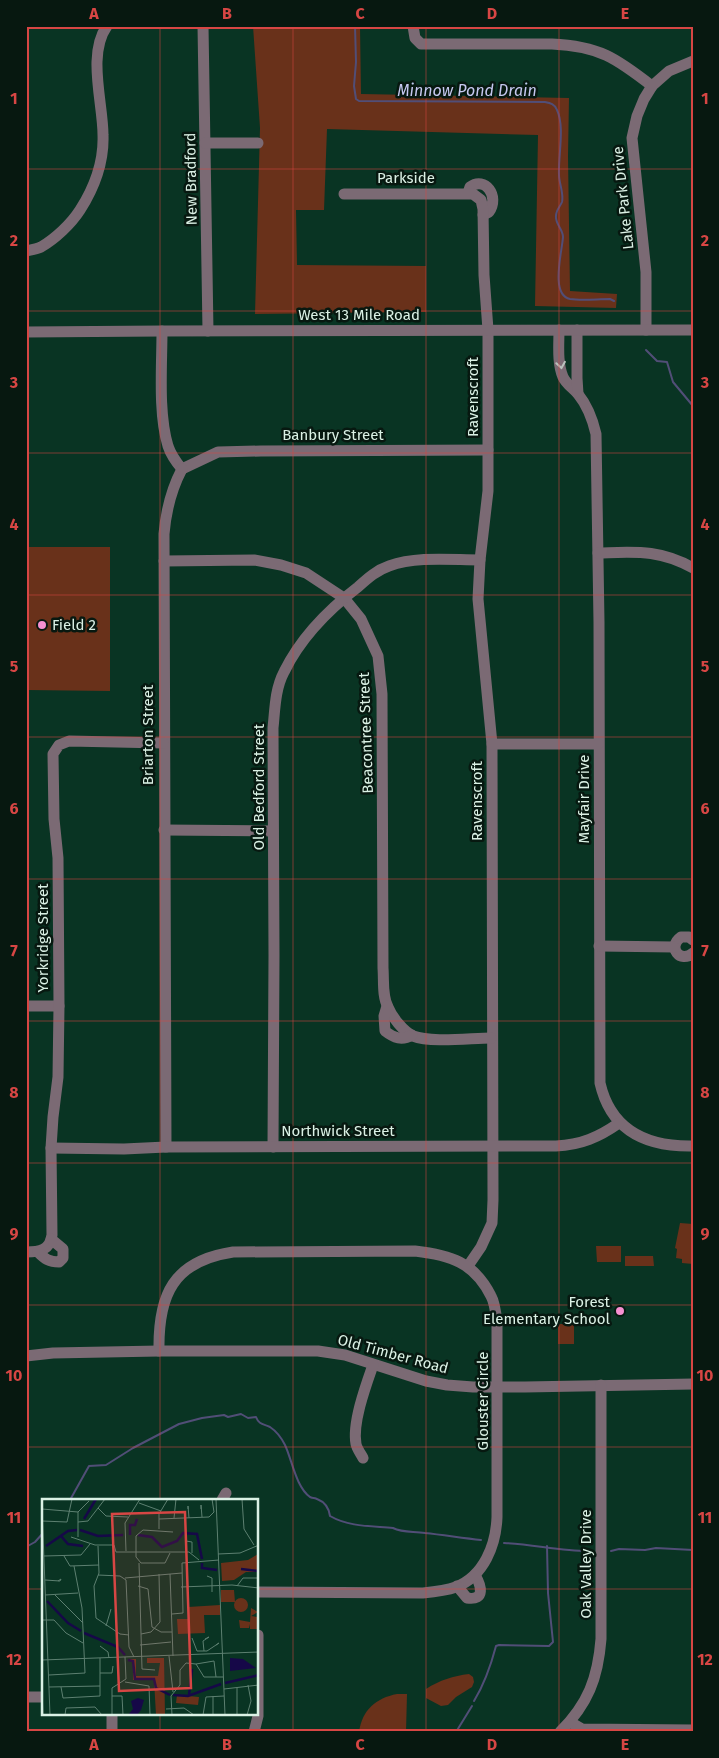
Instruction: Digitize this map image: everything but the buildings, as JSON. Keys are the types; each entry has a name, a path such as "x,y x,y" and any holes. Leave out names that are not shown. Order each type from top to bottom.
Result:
{"street":[{"path":"26,251 41,247 75,218 96,180 102,157 104,137 98,76 98,50 107,26"},
{"name":"New Bradford","path":"204,26 208,331"},
{"path":"413,26 415,38 421,44 552,44 586,48 622,62 652,86"},
{"name":"Lake Park Drive","path":"646,330 646,272 632,138 637,116 652,86 669,71 693,62"},
{"path":"205,143 258,143"},
{"name":"Parkside","path":"344,194 468,193 476,195 481,200 483,215 488,330"},
{"name":"Ravenscroft","path":"468,1266 481,1247 492,1223 492,744 479,608 480,560 488,491 488,330"},
{"name":"Mayfair Drive","path":"559,330 560,362 563,376 569,386 578,394 593,423 596,434 600,1078 605,1099 619,1123 651,1142 663,1145 693,1146"},
{"name":"Mayfair Drive","path":"577,330 578,394"},
{"name":"West 13 Mile Road","path":"26,332 693,330"},
{"path":"162,331 163,422 168,446 173,458 182,469"},
{"name":"Banbury Street","path":"182,469 218,452 261,450 488,450"},
{"name":"Briarton Street","path":"166,1147 163,742 164,534 167,508 175,482 182,469"},
{"path":"598,553 648,552 666,556 693,568"},
{"name":"Beacontree Street","path":"164,561 254,560 281,564 306,573 344,598 361,619 378,656 382,694 383,968 384,992 387,1006 398,1022 412,1035 428,1039 492,1038"},
{"name":"Old Bedford Street","path":"273,1147 273,728 276,697 283,673 314,626 378,570 400,562 418,560 480,560"},
{"name":"Yorkridge Street","path":"51,1239 51,1148 58,1077 59,1006 58,858 54,819 53,754 59,745 68,741 163,742"},
{"path":"492,744 598,744"},
{"path":"164,830 273,831"},
{"path":"693,940 689,937 681,937 674,947 675,951 681,956 689,956 693,953"},
{"path":"599,946 674,947"},
{"path":"26,1006 59,1006"},
{"name":"Northwick Street","path":"51,1148 556,1146 577,1144 605,1133 619,1123"},
{"path":"26,1252 38,1252 47,1247 51,1239 63,1248 63,1258 59,1262 52,1262 46,1260 38,1252"},
{"name":"Glouster Circle","path":"159,1351 160,1315 163,1303 170,1289 188,1268 203,1259 232,1252 415,1251 438,1253 468,1266 478,1276 492,1297 497,1322 496,1529 485,1563 475,1575 457,1586 439,1591 422,1593 259,1592"},
{"name":"Old Timber Road","path":"26,1356 53,1353 159,1351 318,1351 345,1355 426,1381 465,1386 693,1384"},
{"path":"363,1458 356,1445 357,1422 373,1364"},
{"name":"Oak Valley Drive","path":"560,1732 570,1722 582,1704 599,1663 601,1639 601,1385"},
{"path":"457,1586 467,1598 478,1596 482,1589 475,1575"},
{"path":"26,1697 42,1697"},
{"path":"112,1716 112,1732"},
{"path":"254,1732 258,1716"},
{"path":"570,1722 582,1729 693,1730"}],"shaded area":[{"path":"253,26 360,26 361,94 569,98 570,291 617,294 616,308 535,306 538,135 327,129 324,210 296,210 297,265 426,266 426,312 255,314 260,128"},
{"path":"26,547 110,547 110,691 26,690"},
{"path":"680,1223 693,1224 693,1264 682,1263 682,1259 676,1258 677,1249 675,1248"},
{"path":"596,1246 621,1246 621,1262 597,1262"},
{"path":"625,1256 653,1256 654,1266 625,1266"},
{"path":"558,1324 574,1324 574,1344 558,1344"},
{"path":"469,1674 473,1677 472,1687 456,1697 448,1705 441,1706 426,1698 426,1689 431,1686 447,1679"},
{"path":"407,1694 406,1732 359,1732 363,1717 371,1706 389,1696"}],"waterway":[{"name":"Minnow Pond Drain","path":"355,26 356,62 354,86 356,99 359,101 545,102 555,106 561,125 559,175 562,202 556,216 563,237 559,272 560,290 564,296 570,299 610,299 614,301"},
{"name":"Minnow Pond Drain","path":"646,350 657,361 667,362 673,382 693,406"},
{"path":"71,1499 89,1466 106,1465 133,1448 179,1424 202,1418 224,1415 228,1417 241,1414 248,1418 256,1417 260,1423 270,1427 277,1433 285,1445 295,1473 305,1493 310,1497 320,1500 328,1508 330,1516 337,1520 353,1524 481,1540"},
{"path":"26,1547 35,1542 42,1534"},
{"path":"504,1543 588,1551"},
{"path":"474,1701 487,1674 496,1646 549,1646 553,1642 548,1593 547,1546"},
{"path":"611,1551 656,1548 693,1550"},
{"path":"456,1732 472,1706"}],"place":[{"name":"Field 2","path":"42,625"},
{"name":"Forest Elementary School","path":"620,1311"}]}
